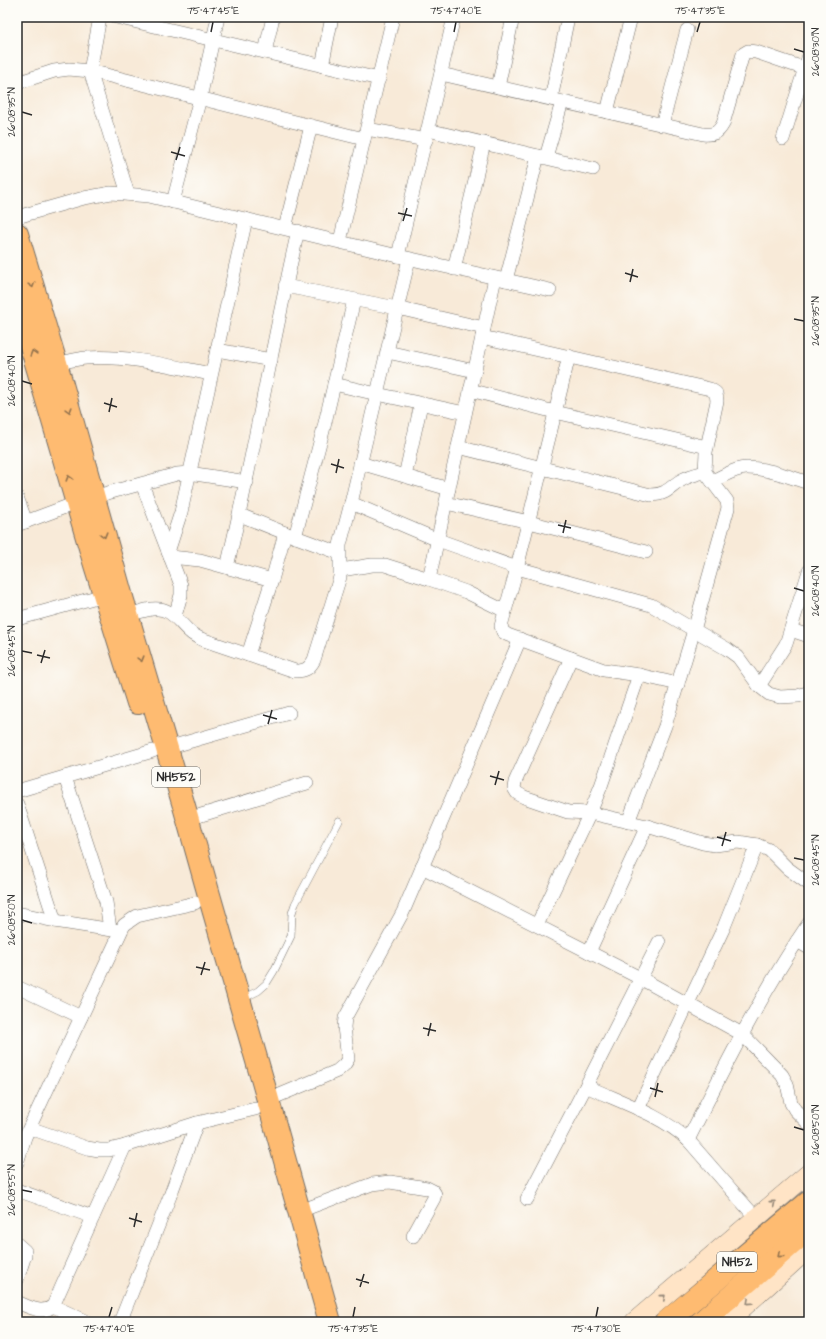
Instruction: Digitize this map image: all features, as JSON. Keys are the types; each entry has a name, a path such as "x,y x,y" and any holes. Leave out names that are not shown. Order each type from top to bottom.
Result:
{"highway":[{"name":"NH552","path":"17,234 56,363 104,595 133,685 188,819 208,895 240,1000 262,1104 315,1322"},
{"name":"NH552","path":"17,298 85,500 128,615 195,903 262,1104 300,1211 330,1322"},
{"name":"NH52","path":"666,1322 809,1202"},
{"name":"NH52","path":"701,1322 809,1229"}],"street":[{"path":"100,17 90,71 128,194"},
{"path":"116,17 157,22 213,40 378,79"},
{"path":"173,202 200,98 218,17"},
{"path":"265,52 273,17"},
{"path":"322,66 332,17"},
{"path":"340,241 393,17"},
{"path":"128,615 150,609 167,610 175,616 191,633 201,639 248,656 295,670 303,671 310,668 314,660 340,577 340,545 397,308 403,257 427,135 454,17"},
{"path":"498,87 513,17"},
{"path":"429,578 483,332 542,157 556,100 568,17"},
{"path":"607,112 631,17"},
{"path":"662,125 687,30"},
{"path":"441,74 662,125 703,134 713,134 719,132 724,124 739,63 743,54 748,51 756,52 807,69"},
{"path":"783,139 807,69 809,55"},
{"path":"17,82 69,68 90,71 310,126 365,134 427,135 484,143 593,169"},
{"path":"285,228 310,126"},
{"path":"454,269 484,143"},
{"path":"17,217 84,198 111,193 149,196 454,269 550,290"},
{"path":"169,554 181,512 246,219"},
{"path":"227,567 247,482 285,286 298,232"},
{"path":"285,286 397,308 569,356 710,389 716,393 717,401 704,463 708,476 727,502 728,508 694,630 665,726 628,822"},
{"path":"248,656 272,580 290,535 334,384 354,300"},
{"path":"217,350 271,360"},
{"path":"387,352 475,371"},
{"path":"569,356 502,626 503,632 604,670 639,674 678,684"},
{"path":"56,363 85,358 113,358 147,362 211,374"},
{"path":"334,384 466,413"},
{"path":"470,390 555,412 707,447"},
{"path":"405,476 421,404"},
{"path":"458,446 651,494 661,494 692,475 708,476 746,468 763,470 809,483"},
{"path":"360,463 449,489"},
{"path":"17,497 21,523 85,500 177,474 189,473 247,482"},
{"path":"142,484 181,584 181,595 175,616"},
{"path":"351,503 438,540 517,568 651,605 727,649 738,657 760,686 769,694 780,696 798,696 809,691"},
{"path":"446,503 529,522 646,552"},
{"path":"240,515 290,535 339,552"},
{"path":"169,554 200,560 272,580"},
{"path":"341,570 372,565 385,565 429,578 466,592 506,611"},
{"path":"760,686 769,669 783,650 791,630 809,571"},
{"path":"17,619 104,595"},
{"path":"791,630 809,636"},
{"path":"24,1133 93,1149 109,1150 262,1104 337,1071 344,1065 348,1059 344,1026 345,1018 403,912 520,639"},
{"path":"571,658 515,782 514,788 517,793 524,798 556,809 568,812 590,813 647,826 703,843 715,845 738,842 757,845 769,850 788,868 809,884"},
{"path":"537,925 590,813 601,786 639,674"},
{"path":"17,791 289,713"},
{"path":"65,777 115,930"},
{"path":"188,819 307,783"},
{"path":"17,804 54,921"},
{"path":"589,952 647,826"},
{"path":"638,1110 724,926 757,845"},
{"path":"422,867 640,978 742,1034 782,1075 787,1084 791,1103 795,1110 809,1124"},
{"path":"17,1163 24,1133 81,1017 115,930 138,916 195,903"},
{"path":"17,914 115,930"},
{"path":"688,1140 742,1034 809,923"},
{"path":"797,941 809,948"},
{"path":"527,1199 659,942"},
{"path":"17,987 81,1017"},
{"path":"586,1086 664,1121 676,1129 688,1140 756,1218"},
{"path":"120,1322 197,1123"},
{"path":"17,1302 44,1311 53,1306 125,1146"},
{"path":"634,1322 809,1173"},
{"path":"300,1211 372,1184 390,1182 427,1188 433,1191 435,1194 434,1198 414,1236"},
{"path":"17,1190 92,1217"},
{"path":"17,1244 25,1251 25,1255 17,1280"},
{"path":"727,1322 809,1248"},
{"path":"53,1306 88,1322"}],"lane":[{"path":"240,1000 258,992 266,984 274,970 291,936 292,913 295,904 339,821"}]}
